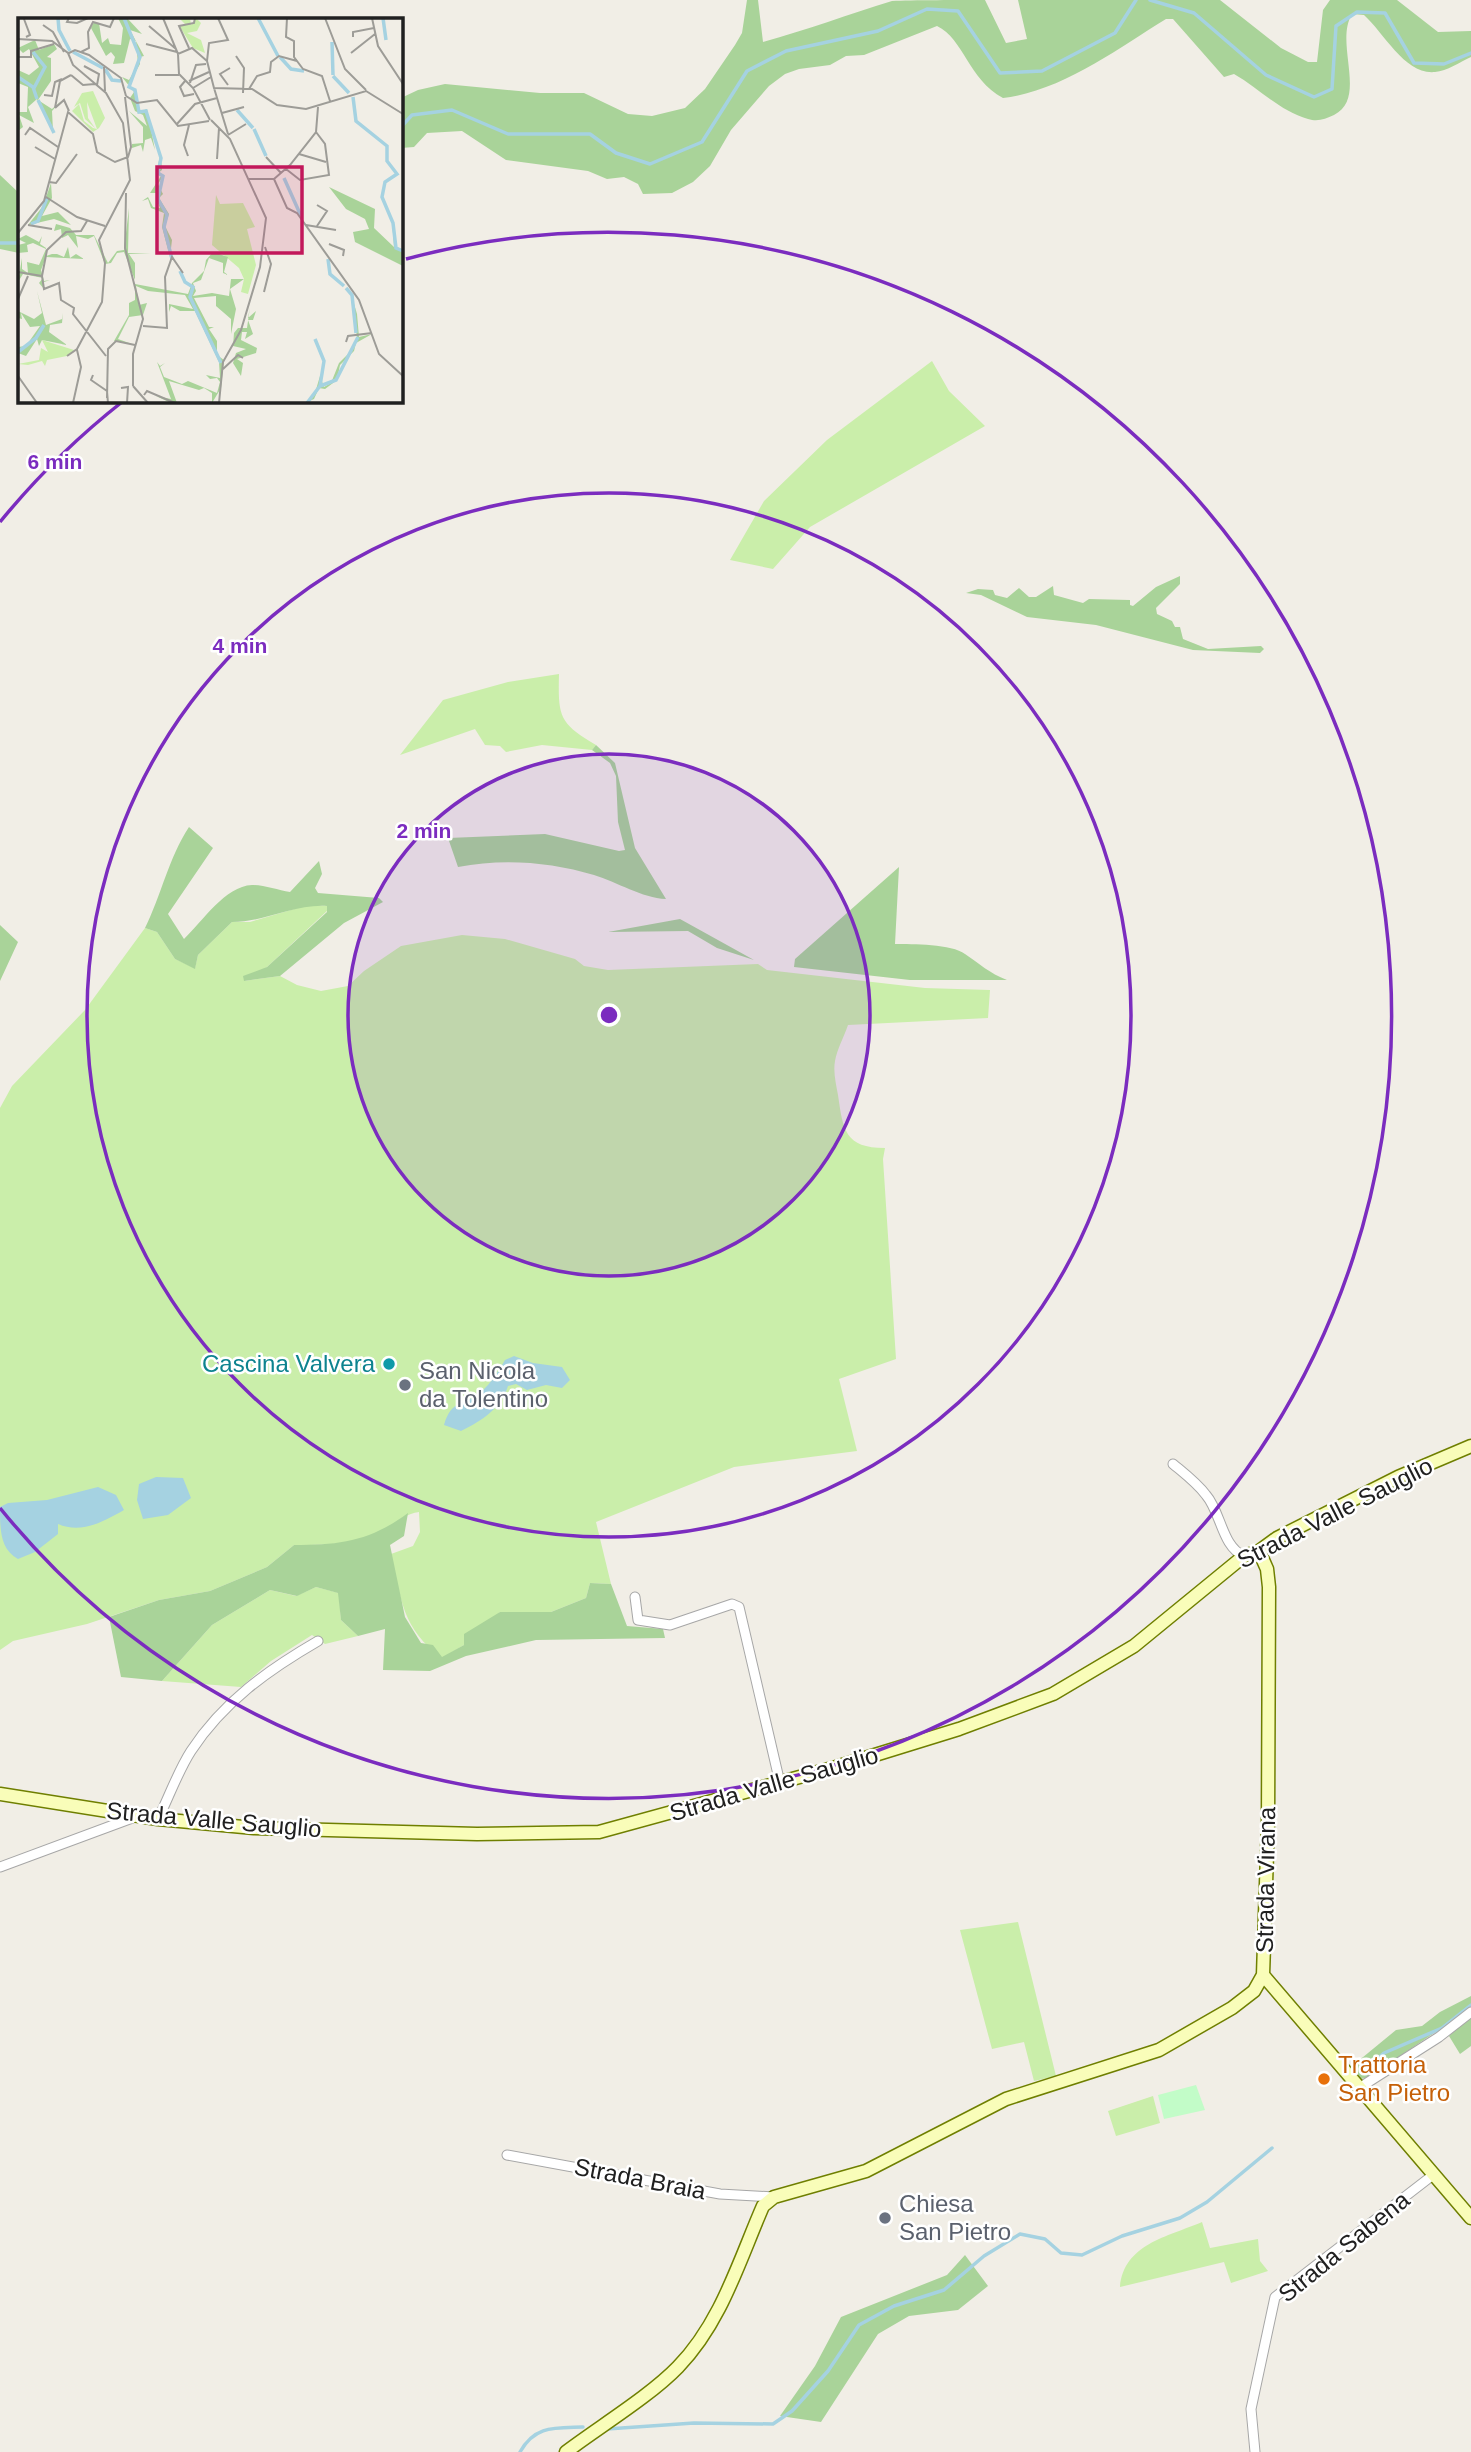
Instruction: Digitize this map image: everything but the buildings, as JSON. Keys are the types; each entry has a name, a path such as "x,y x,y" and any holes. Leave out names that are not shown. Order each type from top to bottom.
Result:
{"street":[{"name":"Strada Valle Sauglio","path":"0,1794 158,1819 254,1828 449,1834 599,1832 779,1783 959,1729 1053,1694 1134,1646 1244,1556 1259,1551 1277,1538 1386,1483 1471,1446"},
{"path":"1173,1464 1206,1495 1216,1510 1228,1542 1244,1556"},
{"name":"Strada Virana","path":"1259,1551 1267,1569 1269,1587 1268,1850 1263,1975 1471,2218"},
{"path":"635,1597 638,1620 670,1625 732,1604 739,1607 779,1783"},
{"path":"158,1819 191,1751 229,1703 275,1666 318,1641"},
{"path":"0,1867 136,1816"},
{"path":"566,2452 677,2368 701,2338 725,2297 763,2206 774,2197 866,2171 1006,2099 1159,2050 1233,2008 1254,1991 1263,1975"},
{"path":"1359,2088 1439,2037 1471,2012"},
{"name":"Strada Braia","path":"507,2155 707,2192 774,2197"},
{"name":"Strada Sabena","path":"1255,2452 1251,2409 1275,2297 1433,2175"}],"green space":[{"path":"747,0 758,0 763,42 892,1 985,0 1006,43 1027,39 1018,0 1220,0 1281,48 1308,62 1317,62 1323,10 1330,0 1397,0 1438,32 1471,31 1471,57 1444,70 1424,71 1414,67 1396,52 1364,15 1352,14 1347,26 1346,40 1349,96 1344,107 1334,115 1315,120 1288,111 1234,74 1224,77 1173,19 1166,19 1068,78 1025,94 1003,98 982,81 954,40 937,26 864,55 846,56 830,65 799,69 785,74 769,86 731,130 710,166 693,182 672,193 643,194 638,184 624,177 607,179 588,171 506,160 462,131 427,133 414,147 402,148 402,98 418,90 445,84 540,93 584,93 628,114 652,116 685,108 705,89 742,33"},
{"path":"0,175 18,192 18,253 0,249"},
{"path":"932,361 949,391 985,426 810,527 773,569 730,560 764,501 827,440"},
{"path":"1180,576 1180,584 1156,608 1157,614 1172,621 1175,627 1180,627 1183,639 1208,649 1261,646 1264,649 1260,653 1193,650 1096,625 1027,617 981,595 966,593 978,589 993,590 995,595 1007,598 1019,588 1029,597 1036,597 1053,586 1054,595 1083,603 1089,599 1130,600 1130,605 1133,606 1156,587"},
{"path":"559,674 559,700 563,717 574,731 596,745 592,750 542,745 506,752 500,746 485,745 475,729 400,755 443,700 508,682"},
{"path":"596,745 615,763 635,848 666,899 639,893 594,875 544,864 509,862 458,867 448,838 545,834 619,851 625,850 618,822 616,776 610,763 592,750"},
{"path":"189,827 213,848 168,914 184,939 233,891 252,885 290,892 319,861 322,874 315,888 318,893 379,898 383,902 344,923 280,976 244,981 243,976 267,967 327,912 327,906 232,922 198,955 195,969 175,959 157,932 145,928 176,851"},
{"path":"899,867 895,944 951,948 1007,980 910,980 794,967 795,959"},
{"path":"308,905 327,906 327,911 267,967 244,981 280,976 297,985 321,991 348,986 364,971 401,946 462,935 505,939 575,959 584,966 608,970 758,964 767,970 925,988 990,990 988,1018 848,1025 836,1056 834,1069 842,1118 848,1135 861,1145 885,1148 883,1159 896,1359 839,1379 857,1451 734,1467 596,1522 611,1584 590,1583 586,1598 551,1612 500,1612 464,1645 442,1658 419,1636 405,1612 391,1554 413,1546 420,1532 419,1512 360,1540 294,1545 267,1567 210,1591 159,1600 87,1624 13,1641 0,1650 0,1108 12,1086 85,1010 145,928 157,932 175,959 195,968 198,955 232,922 250,922"},
{"path":"680,919 754,960 717,948 688,931 608,932"},
{"path":"0,925 18,942 0,981"},
{"path":"408,1513 404,1536 390,1545 405,1617 421,1643 433,1645 442,1657 464,1645 464,1634 500,1612 551,1612 586,1598 590,1583 611,1584 627,1626 663,1629 665,1638 536,1640 466,1656 430,1671 383,1670 385,1629 358,1636 341,1620 338,1593 316,1587 297,1596 270,1590 212,1625 162,1681 121,1677 109,1617 159,1600 210,1591 267,1567 294,1545 354,1540 381,1530"},
{"path":"316,1587 339,1593 341,1620 358,1636 325,1644 312,1635 271,1661 241,1687 162,1681 212,1625 270,1590 296,1596"},
{"path":"1018,1922 1056,2076 1034,2081 1024,2042 992,2049 960,1930"},
{"path":"1471,1996 1471,2008 1369,2077 1361,2079 1351,2067 1396,2030 1422,2026 1440,2012"},
{"path":"1471,2016 1471,2046 1460,2054 1449,2036"},
{"path":"1196,2085 1205,2110 1164,2119 1158,2095"},
{"path":"1153,2096 1160,2123 1116,2136 1108,2111"},
{"path":"1202,2222 1210,2248 1258,2239 1260,2261 1268,2271 1231,2283 1224,2262 1120,2287 1123,2272 1138,2251"},
{"path":"965,2255 988,2286 958,2310 909,2316 878,2334 821,2422 780,2416 815,2366 841,2317 947,2275"}],"water":[{"path":"514,1356 533,1363 562,1367 570,1380 562,1388 546,1385 527,1390 516,1384 508,1386 496,1407 476,1423 461,1431 444,1425 454,1407 481,1392 505,1360"},
{"path":"156,1477 183,1478 191,1498 168,1515 143,1519 137,1500 139,1484"},
{"path":"98,1487 116,1495 124,1510 83,1527 58,1524 58,1534 35,1552 18,1559 4,1544 0,1507 8,1503 47,1500"}],"waterway":[{"path":"402,126 412,115 452,110 508,134 590,134 616,153 650,164 702,142 747,71 786,51 878,31 927,9 958,11 1000,73 1042,71 1115,33 1136,0"},
{"path":"1150,0 1194,13 1266,75 1314,97 1332,89 1336,26 1357,12 1385,13 1414,63 1444,64 1471,53"},
{"path":"0,243 18,243"},
{"path":"1364,2071 1384,2053 1442,2028 1471,2005"},
{"path":"607,2429 694,2423 773,2424 792,2411 828,2371 859,2325 894,2306 944,2290 984,2256 1020,2234 1045,2239 1061,2253 1082,2255 1122,2236 1180,2218 1207,2202 1272,2148"},
{"path":"520,2452 539,2432 555,2428 583,2427"}],"place":[{"name":"Cascina Valvera","path":"389,1364"},
{"name":"San Nicola da Tolentino","path":"405,1385"},
{"name":"Trattoria San Pietro","path":"1324,2079"},
{"name":"Chiesa San Pietro","path":"885,2218"}]}
